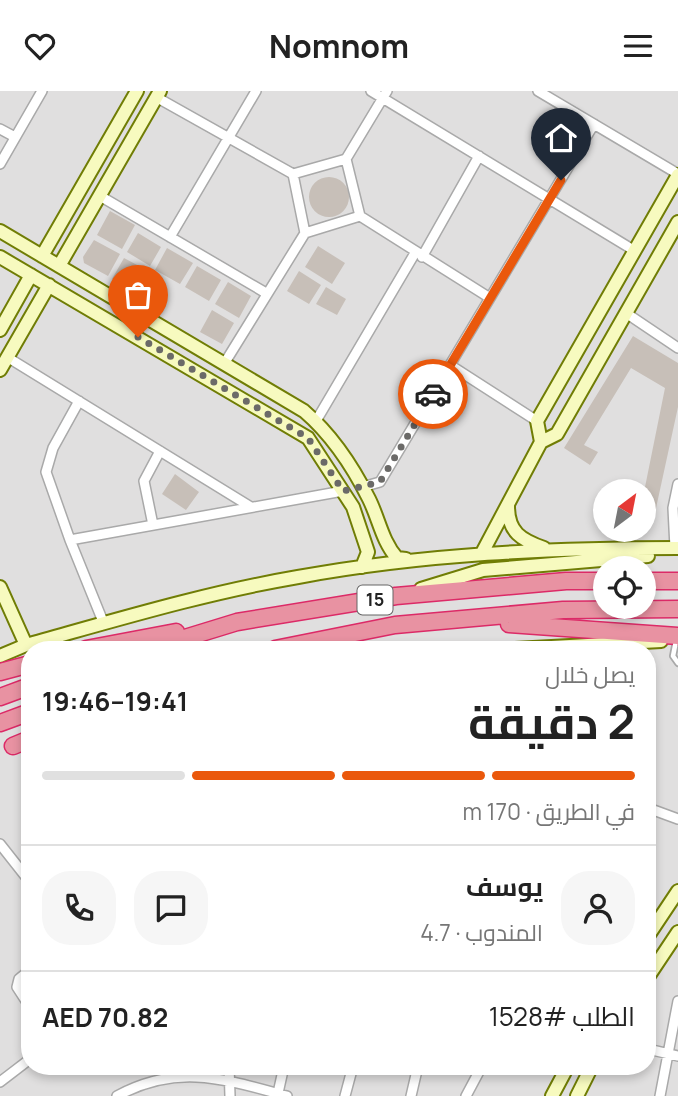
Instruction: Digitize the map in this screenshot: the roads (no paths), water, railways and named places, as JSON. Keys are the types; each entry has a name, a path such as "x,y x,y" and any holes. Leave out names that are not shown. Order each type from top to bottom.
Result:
{"highway":[{"name":"15","path":"175,641 237,622 396,596 593,581"},
{"path":"656,581 678,582"},
{"name":"15","path":"315,641 395,625 563,610 678,609"},
{"path":"131,641 237,622"},
{"path":"395,625 539,624 677,639"},
{"path":"0,672 21,666"},
{"path":"0,697 21,689"},
{"path":"0,723 21,715"}],"street":[{"path":"0,163 42,91"},
{"path":"42,256 137,91"},
{"path":"170,237 256,91"},
{"path":"371,91 385,95 635,251"},
{"path":"538,91 678,174 537,421 541,442"},
{"path":"59,266 158,94 227,140 293,174 346,159 385,95"},
{"path":"70,540 380,482 594,124"},
{"path":"0,129 15,137"},
{"path":"316,421 479,156"},
{"path":"346,159 360,216 490,298"},
{"path":"293,174 306,233"},
{"path":"100,196 266,293"},
{"path":"224,363 306,233 360,216"},
{"path":"482,553 541,442 557,434 678,222"},
{"path":"0,231 224,363 316,421 338,445 362,487 389,548 397,558 415,560"},
{"path":"0,257 308,438 343,491 365,537 368,552 362,567"},
{"path":"0,330 31,275"},
{"path":"0,370 48,285"},
{"path":"626,313 678,348"},
{"path":"7,357 251,507"},
{"path":"450,365 537,421"},
{"path":"79,401 52,448 46,472 104,624"},
{"path":"153,525 144,481 159,451"},
{"path":"677,548 673,508 678,484"},
{"path":"508,503 508,523 513,533 530,543 555,551"},
{"path":"41,641 201,597 362,567 482,553 677,548"},
{"path":"396,596 483,571 642,557 677,548"},
{"path":"0,587 24,641"},
{"path":"656,643 677,639"},
{"path":"0,656 21,647"},
{"path":"656,811 678,819"},
{"path":"0,844 21,871"},
{"path":"0,861 8,854"},
{"path":"656,924 678,891"},
{"path":"656,968 673,948 678,932"},
{"path":"21,977 17,987 21,993"},
{"path":"660,1096 673,1055 678,1001"},
{"path":"0,1082 21,1066"},
{"path":"117,1096 134,1087 178,1075 229,1081 282,1095 283,1075"},
{"path":"229,1075 230,1096"},
{"path":"345,1096 351,1075"},
{"path":"411,1096 416,1075"},
{"path":"466,1096 477,1075"},
{"path":"552,1096 563,1075"},
{"path":"577,1096 588,1075"}],"lane":[{"path":"677,639 673,656 678,663"}]}
